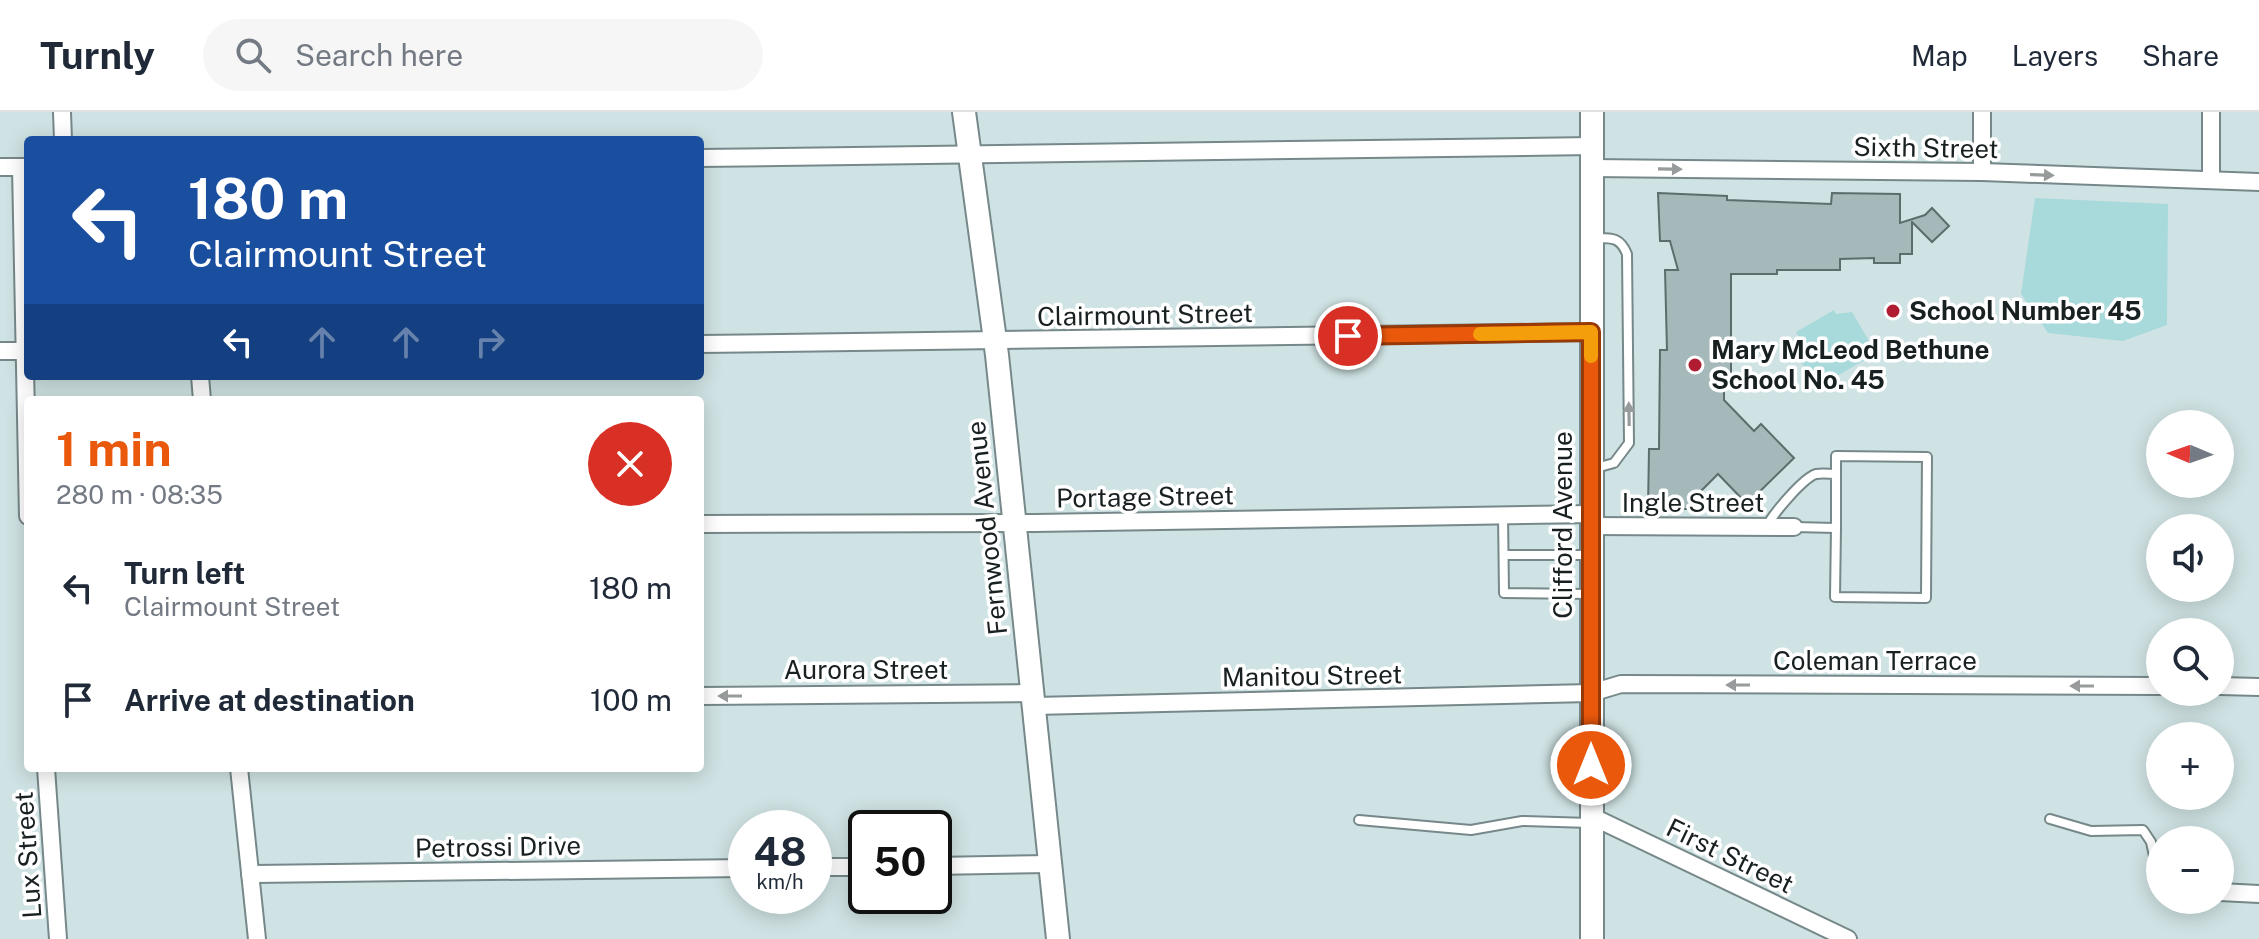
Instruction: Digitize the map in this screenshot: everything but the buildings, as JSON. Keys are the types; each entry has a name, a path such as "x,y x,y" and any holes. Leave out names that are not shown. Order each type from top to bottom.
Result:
{"street":[{"path":"62,112 63,136"},
{"name":"Fernwood Avenue","path":"964,112 995,341 1058,939"},
{"name":"Clifford Avenue","path":"1592,112 1592,939"},
{"path":"1982,112 1982,172"},
{"path":"2211,112 2211,180"},
{"name":"Sixth Street","path":"704,158 969,153 1592,157 2259,182"},
{"path":"0,167 24,167"},
{"name":"Clairmount Street","path":"704,344 1591,332"},
{"path":"0,351 24,351"},
{"name":"Portage Street","path":"704,524 1014,523 1503,515 1591,520"},
{"name":"Ingle Street","path":"1591,520 1794,527"},
{"name":"Coleman Terrace","path":"1591,693 1621,684 2146,686"},
{"path":"2234,686 2259,687"},
{"name":"Manitou Street","path":"1033,700 1591,693"},
{"name":"Aurora Street","path":"704,696 1033,700"},
{"name":"Lux Street","path":"46,772 58,939"},
{"path":"239,772 257,939"},
{"name":"First Street","path":"1591,820 1848,939"},
{"path":"952,866 1050,864"},
{"name":"Petrossi Drive","path":"250,874 728,868"},
{"path":"2234,893 2259,894"}],"lane":[{"path":"1591,238 1615,238 1623,243 1627,254 1629,443 1614,463 1591,470"},
{"path":"1836,456 1927,457 1926,598 1835,597 1836,528 1836,456"},
{"path":"1767,527 1779,509 1815,474 1836,474"},
{"path":"1503,515 1504,593 1591,594"},
{"path":"1794,527 1836,528"},
{"path":"1504,555 1591,555"},
{"path":"2050,819 2091,831 2143,830 2146,834"},
{"path":"1359,820 1471,830 1522,821 1591,820"}],"shaded area":[{"path":"2035,198 2168,204 2167,325 2123,341 2048,333 2021,294"},
{"path":"1834,310 1836,314 1852,312 1876,353 1817,388 1798,357 1807,351 1796,332"}],"slow traffic":[{"path":"1480,334 1591,332 1591,356"}],"place":[{"name":"School Number 45","path":"1893,311"},
{"name":"Mary McLeod Bethune School No. 45","path":"1695,365"}],"route":[{"path":"1348,336 1591,332 1591,765"}]}
